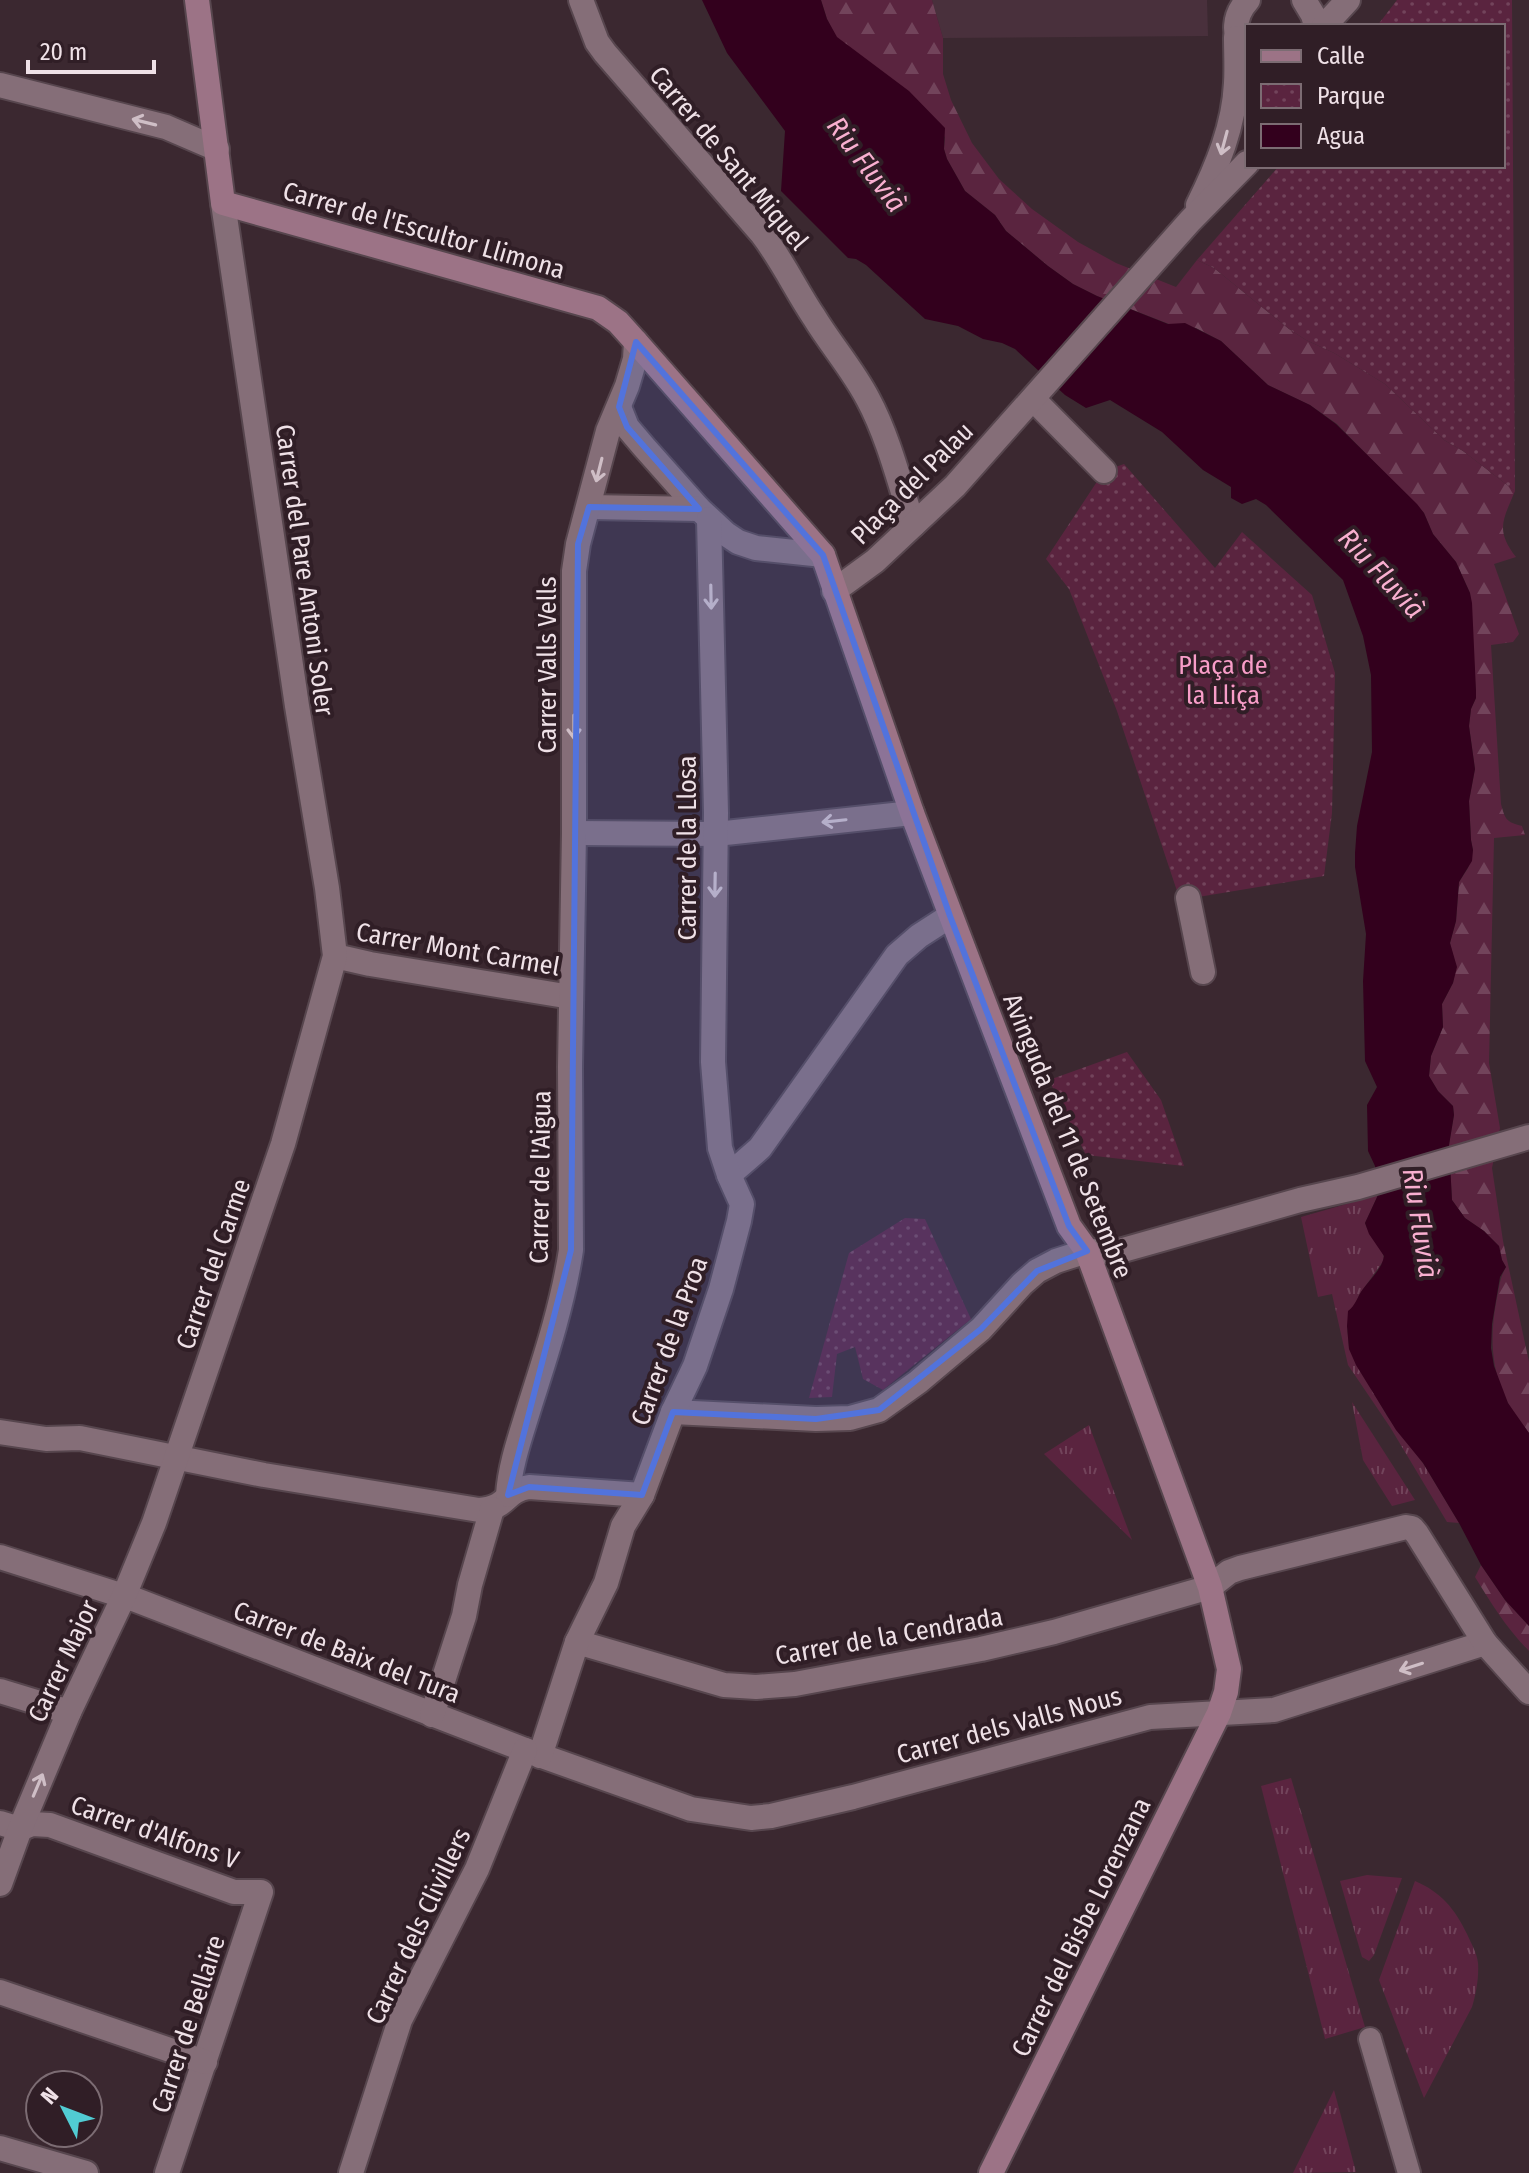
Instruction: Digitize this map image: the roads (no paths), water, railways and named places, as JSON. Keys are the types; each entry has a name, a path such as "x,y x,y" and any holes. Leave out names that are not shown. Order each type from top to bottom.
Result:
{"main road":[{"path":"197,0 223,203"},
{"name":"Carrer de l'Escultor Llimona","path":"223,203 598,308 609,314"},
{"name":"Plaça del Palau","path":"609,314 823,555 834,591"},
{"name":"Avinguda del 11 de Setembre","path":"834,591 950,916 1069,1226 1087,1251 1210,1587 1229,1669 1220,1710"},
{"name":"Carrer del Bisbe Lorenzana","path":"991,2173 1220,1710"}],"street":[{"name":"Carrer de Sant Miquel","path":"581,0 597,42 762,234 869,399 913,525"},
{"path":"1219,0 1240,40"},
{"path":"1190,221 1225,143 1236,86 1239,13 1248,0"},
{"path":"1304,0 1315,24"},
{"path":"1326,24 1348,0"},
{"path":"0,85 166,127 217,149"},
{"path":"1190,221 1245,165"},
{"name":"Carrer del Pare Antoni Soler","path":"223,203 335,950"},
{"name":"Plaça del Palau","path":"834,591 875,561 955,486 1190,221"},
{"name":"Carrer Valls Vells","path":"571,997 574,571 578,544 608,431 635,359 636,342"},
{"path":"1041,390 1104,471"},
{"name":"Plaça del Palau","path":"619,407 627,427 704,514 726,534 756,548 823,555"},
{"path":"589,507 704,514"},
{"name":"Carrer de la Llosa","path":"704,514 716,834 713,1062 720,1148 729,1175"},
{"path":"574,833 716,834 912,813"},
{"path":"1188,898 1203,972"},
{"path":"729,1175 760,1148 897,955 950,916"},
{"name":"Carrer Mont Carmel","path":"335,950 370,964 571,997"},
{"name":"Carrer del Carme","path":"124,1596 154,1523 283,1144 335,950"},
{"name":"Carrer de l'Aigua","path":"432,1715 464,1616 470,1585 509,1479 553,1326 571,1250 571,997"},
{"path":"673,1412 816,1419 850,1418 879,1410 981,1329 1037,1271 1056,1261 1087,1251 1116,1252 1529,1137"},
{"name":"Carrer de la Proa","path":"538,1755 577,1642 606,1583 623,1526 642,1495 673,1412 695,1366 721,1289 742,1204 729,1175"},
{"path":"0,1432 46,1439 80,1438 264,1475 479,1510 500,1502 518,1489 529,1487 642,1495"},
{"path":"605,1493 619,1505 623,1526"},
{"name":"Carrer de la Cendrada","path":"577,1642 724,1685 756,1687 795,1684 933,1660 1054,1632 1210,1587 1229,1572 1240,1568 1406,1527 1412,1528 1485,1643"},
{"name":"Carrer de Baix del Tura","path":"0,1557 124,1596 538,1755"},
{"name":"Carrer Major","path":"0,1884 17,1825 124,1596"},
{"path":"1485,1643 1529,1692"},
{"name":"Carrer dels Valls Nous","path":"538,1755 691,1809 751,1818 771,1816 1150,1717 1220,1710 1274,1710 1485,1643"},
{"path":"0,1691 69,1712"},
{"name":"Carrer dels Clivillers","path":"351,2173 400,2020 538,1755"},
{"name":"Carrer d'Alfons V","path":"17,1825 50,1825 234,1892 261,1892"},
{"name":"Carrer de Bellaire","path":"167,2173 261,1892"},
{"path":"0,1992 205,2062"},
{"path":"0,2148 86,2173"}],"lane":[{"path":"1370,2039 1409,2173"}],"water":[{"name":"Riu Fluvià","path":"702,0 821,0 837,37 909,91 945,128 947,159 965,191 995,215 1006,231 1073,284 1168,324 1185,323 1221,341 1268,385 1310,405 1336,424 1417,504 1433,534 1456,562 1472,603 1476,698 1469,726 1475,769 1469,801 1473,850 1472,861 1459,882 1456,921 1450,943 1457,967 1442,1004 1443,1027 1431,1056 1429,1076 1453,1106 1449,1145 1452,1200 1465,1218 1499,1246 1506,1267 1500,1277 1491,1348 1494,1366 1508,1403 1529,1433 1529,1626 1505,1600 1481,1565 1423,1463 1396,1430 1349,1349 1348,1311 1379,1269 1384,1256 1365,1223 1378,1195 1375,1166 1368,1151 1367,1105 1377,1087 1365,1061 1363,981 1366,934 1355,867 1357,826 1372,752 1371,675 1363,636 1343,580 1266,505 1256,499 1242,504 1231,498 1231,487 1203,470 1162,432 1110,400 1086,408 1065,395 1015,349 983,339 958,326 925,319 866,265 848,258 781,191 785,131 727,53"}],"park label":[{"name":"Plaça de la Lliça","path":"1223,680"}]}
